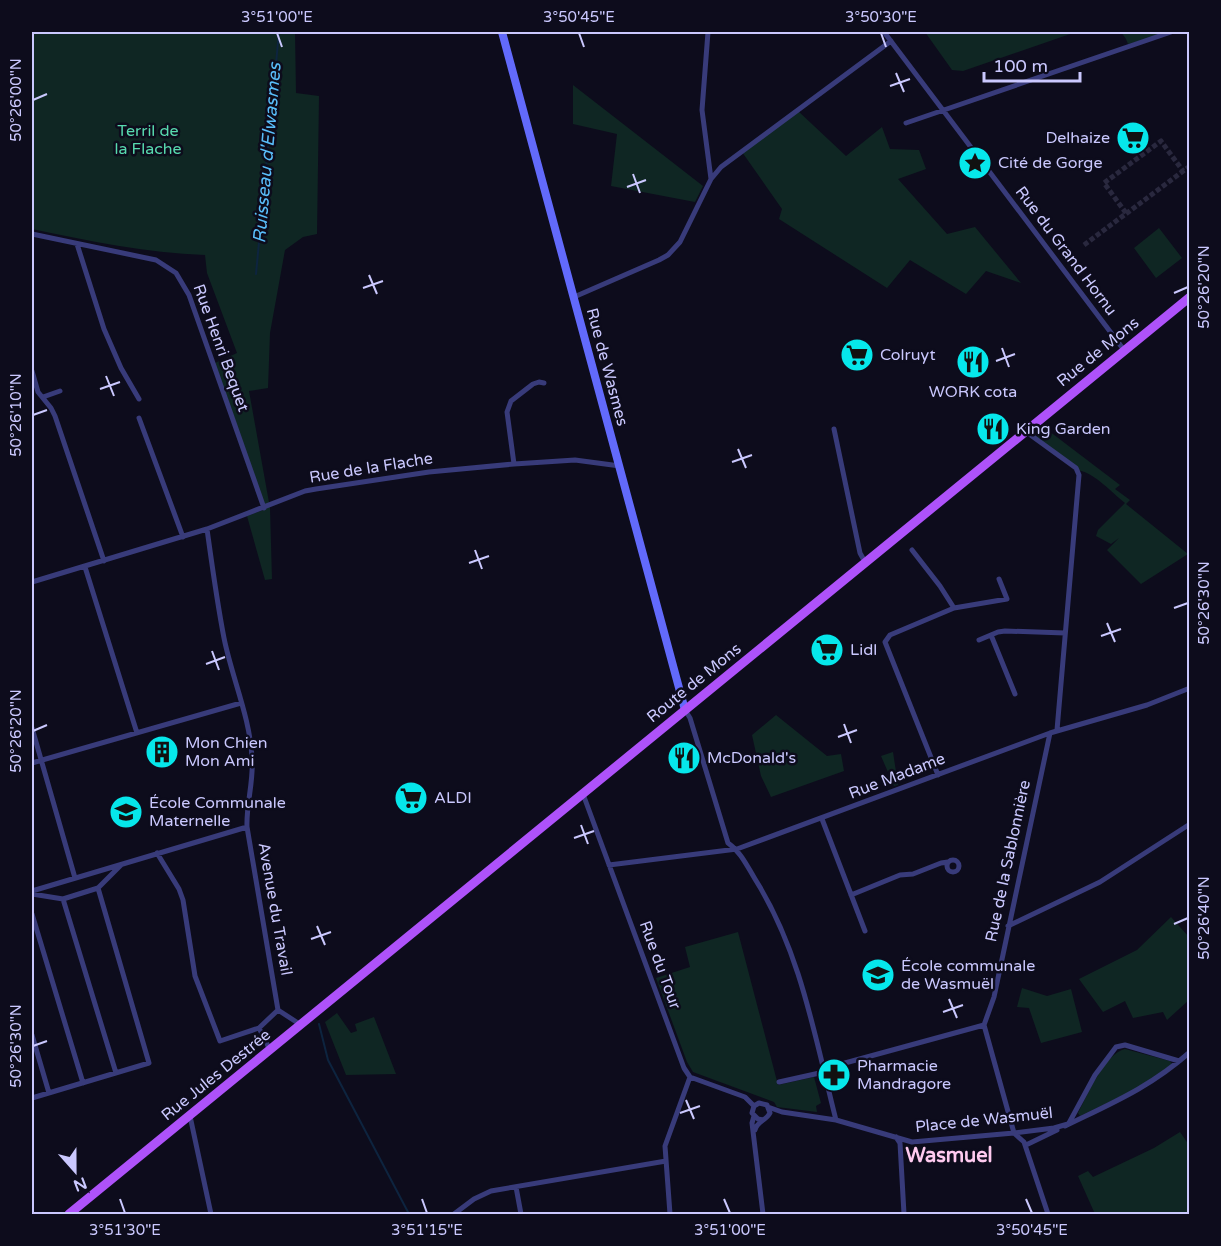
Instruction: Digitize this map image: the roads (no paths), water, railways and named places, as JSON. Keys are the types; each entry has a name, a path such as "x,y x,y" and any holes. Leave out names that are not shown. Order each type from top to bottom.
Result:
{"main road":[{"name":"Rue de Mons","path":"1025,430 1190,297"},
{"name":"Route de Mons","path":"382,959 1025,430"},
{"name":"Rue Jules Destrée","path":"69,1215 382,959"}],"street":[{"name":"Rue de Wasmes","path":"502,32 685,710"},
{"path":"708,32 702,110 711,179"},
{"name":"Rue du Grand Hornu","path":"884,32 1124,350"},
{"path":"906,123 1171,32"},
{"path":"574,297 668,255 680,242 711,179 721,167 891,40"},
{"name":"Rue Henri Bequet","path":"32,234 156,260 176,273 189,295 264,508"},
{"path":"77,244 104,329 121,368 139,399"},
{"path":"32,371 38,392 55,416 104,561"},
{"path":"514,464 507,412 511,401 533,384 544,383"},
{"path":"43,397 60,391"},
{"path":"139,418 183,537"},
{"path":"834,429 860,554 865,562"},
{"path":"1025,430 1076,468 1079,473 1057,730"},
{"name":"Rue de la Flache","path":"32,582 183,537 316,489 429,472 514,464 575,460 620,466"},
{"name":"Avenue du Travail","path":"207,529 224,638 253,761 246,814 247,827 278,1011"},
{"path":"912,550 954,608"},
{"path":"85,567 137,733"},
{"path":"938,775 885,642 890,634 954,608 1007,599 999,579"},
{"path":"979,640 1005,631 1065,633"},
{"path":"991,634 1014,694"},
{"name":"Rue Madame","path":"609,866 737,849 1057,730 1147,705 1190,688"},
{"path":"32,763 241,703"},
{"path":"685,710 690,718 728,843 737,849 766,897 789,948 801,981 836,1120"},
{"path":"32,728 75,878"},
{"name":"Rue de la Sablonnière","path":"984,1025 994,997 1050,733"},
{"name":"Rue du Tour","path":"583,794 684,1068 690,1077"},
{"path":"822,819 865,931"},
{"path":"1008,926 1100,882 1190,824"},
{"path":"32,892 247,827"},
{"path":"158,853 183,900 195,976 220,1041 259,1028 278,1011 301,1025"},
{"path":"850,895 900,875 913,874 948,862"},
{"path":"32,892 63,899 98,888 122,864"},
{"path":"32,1098 149,1063 98,888"},
{"path":"63,899 116,1073"},
{"path":"32,914 83,1083"},
{"path":"779,1082 984,1025 1014,1133 1023,1139 1026,1145 1048,1215"},
{"path":"259,1028 270,1050"},
{"path":"32,1035 49,1093"},
{"path":"1068,1124 1095,1075 1116,1047 1125,1046 1180,1061"},
{"path":"1068,1124 1129,1096 1190,1052"},
{"path":"671,1214 665,1146 690,1077 782,1112 836,1120 896,1137"},
{"path":"745,1097 754,1106"},
{"path":"761,1103 754,1106 752,1111 763,1215"},
{"path":"768,1107 769,1114"},
{"path":"754,1134 757,1125 769,1114 782,1112"},
{"path":"190,1116 211,1215"},
{"path":"754,1116 763,1120"},
{"name":"Place de Wasmuël","path":"896,1137 919,1142 1014,1133 1068,1124"},
{"name":"Place de Wasmuël","path":"1026,1145 1068,1124"},
{"name":"Place de Wasmuël","path":"896,1137 900,1143 903,1176 903,1215"},
{"path":"454,1215 484,1194 516,1186 666,1161"},
{"path":"516,1186 521,1215"}],"waterway":[{"name":"Ruisseau d'Elwasmes","path":"256,274 279,32"},
{"name":"Ruisseau d'Elwasmes","path":"319,1024 328,1060 409,1214"}],"tunnel":[{"path":"1126,213 1104,183 1161,141 1183,171"},
{"path":"1084,245 1190,166"}],"place":[{"name":"Delhaize","path":"1133,138"},
{"name":"Cité de Gorge","path":"975,163"},
{"name":"Colruyt","path":"857,355"},
{"name":"WORK cota","path":"973,362"},
{"name":"King Garden","path":"993,429"},
{"name":"Lidl","path":"827,650"},
{"name":"Mon Chien Mon Ami","path":"162,752"},
{"name":"McDonald's","path":"684,758"},
{"name":"ALDI","path":"411,798"},
{"name":"École Communale Maternelle","path":"126,812"},
{"name":"École communale de Wasmuël","path":"878,975"},
{"name":"Pharmacie Mandragore","path":"834,1075"}],"district":[{"name":"Wasmuel","path":"949,1156"}],"park label":[{"name":"Terril de la Flache","path":"148,140"}]}
